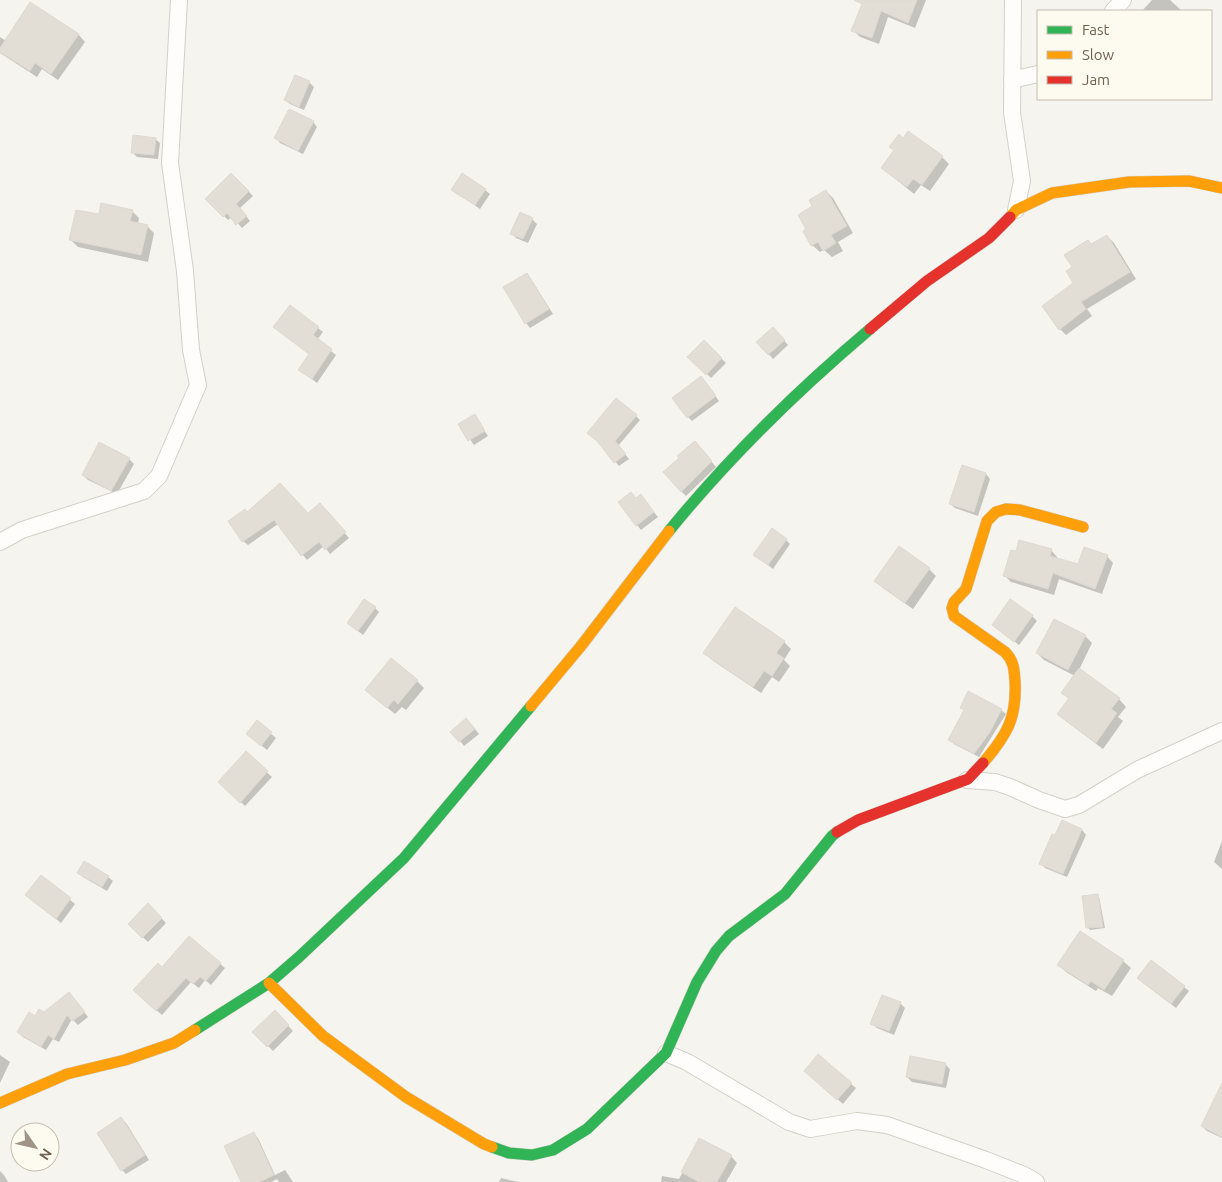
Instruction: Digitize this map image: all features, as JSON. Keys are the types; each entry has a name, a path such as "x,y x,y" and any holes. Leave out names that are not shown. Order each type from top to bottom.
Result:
{"street":[{"path":"0,542 22,530 144,491 159,476 198,385 191,350 185,271 170,163 179,0"},
{"path":"1013,0 1012,112 1022,181 1016,210"},
{"path":"1114,10 1124,0"},
{"path":"1012,80 1037,74"},
{"path":"0,1103 67,1074 125,1060 174,1043 269,983 299,957 404,858 575,653 644,562 707,486 816,375 927,281 989,238 1016,210 1052,193 1129,182 1188,181 1222,188"},
{"path":"269,983 323,1036 406,1097 484,1144 509,1153 532,1155 553,1150 587,1129 666,1053 697,982 716,951 729,936 785,894 832,836 858,820 967,780 982,767 1009,725 1014,713 1016,694 1015,669 1011,658 1002,648 954,616 952,608 954,602 966,589 987,521 996,512 1006,509 1083,527"},
{"path":"967,780 995,782 1065,809 1079,805 1137,770 1222,731"},
{"path":"666,1053 687,1062 789,1122 810,1129 857,1121 886,1125 986,1160 1024,1175 1036,1182"}],"building":[{"path":"854,0 917,0 908,23 881,11 872,38 851,31 862,4"},
{"path":"30,2 79,34 51,74 35,63 30,71 0,52 0,48"},
{"path":"295,75 310,81 299,107 284,100"},
{"path":"289,109 314,121 298,151 274,138"},
{"path":"908,131 943,156 922,185 913,179 907,187 881,168 894,150 889,147 899,134 903,138"},
{"path":"133,135 156,138 154,155 131,153"},
{"path":"231,173 249,191 236,204 247,216 236,225 227,213 223,217 205,199"},
{"path":"462,173 486,189 475,205 451,190"},
{"path":"826,190 847,226 831,235 836,243 823,251 818,242 811,246 803,231 806,229 798,215 812,206 809,200"},
{"path":"101,203 133,210 130,221 148,225 141,255 69,240 76,210 99,214"},
{"path":"520,212 533,218 523,239 510,234"},
{"path":"1107,235 1130,272 1081,302 1086,309 1059,330 1042,306 1073,283 1066,271 1072,267 1064,255 1088,240 1091,244"},
{"path":"527,273 549,309 525,324 503,287"},
{"path":"290,305 319,327 313,335 332,349 312,379 298,370 309,354 273,327"},
{"path":"773,327 785,340 768,355 756,342"},
{"path":"704,340 722,358 706,375 687,357"},
{"path":"701,376 716,396 687,418 672,398"},
{"path":"616,398 637,415 615,441 626,454 614,463 597,441 587,433"},
{"path":"475,414 485,431 468,441 458,424"},
{"path":"695,441 712,461 681,492 663,472 679,458 677,456"},
{"path":"99,442 130,458 111,491 82,475"},
{"path":"962,465 986,473 974,512 949,504"},
{"path":"280,483 308,513 320,503 346,532 325,550 319,542 301,556 274,520 242,542 228,521 245,509 247,512"},
{"path":"631,492 636,498 641,494 654,512 636,526 618,502"},
{"path":"772,528 787,539 768,565 753,555"},
{"path":"1019,540 1052,549 1050,556 1078,564 1084,547 1108,555 1095,589 1053,573 1048,589 1003,576 1011,550 1016,551"},
{"path":"899,546 930,568 905,603 874,581"},
{"path":"364,599 376,607 358,631 347,623"},
{"path":"1010,599 1033,615 1014,642 992,625"},
{"path":"735,607 785,641 776,653 784,658 772,676 764,671 753,687 703,653"},
{"path":"1054,619 1086,635 1068,670 1036,653"},
{"path":"391,658 418,680 398,704 394,700 387,708 365,690"},
{"path":"1079,668 1120,698 1111,709 1117,713 1096,743 1057,714 1069,698 1061,693"},
{"path":"968,691 1002,709 990,732 974,754 948,740 964,710 960,708"},
{"path":"466,718 475,729 459,742 450,732"},
{"path":"257,720 272,732 261,746 246,734"},
{"path":"246,751 268,771 240,803 218,782"},
{"path":"1062,820 1082,829 1063,874 1039,864 1052,834 1055,835"},
{"path":"84,861 109,876 102,887 77,873"},
{"path":"41,875 71,898 56,919 25,895"},
{"path":"1098,894 1103,927 1086,928 1082,896"},
{"path":"148,903 162,918 142,938 128,924"},
{"path":"1080,931 1124,960 1104,990 1091,981 1088,985 1057,965"},
{"path":"189,936 221,963 206,981 200,977 193,984 186,978 156,1011 133,990 158,963 162,967"},
{"path":"1151,960 1185,986 1171,1004 1137,978"},
{"path":"69,992 85,1012 72,1021 67,1015 54,1039 48,1035 41,1047 17,1032 29,1012 35,1016 39,1009 44,1012"},
{"path":"882,995 901,1002 889,1031 870,1024"},
{"path":"275,1010 289,1025 267,1047 252,1032"},
{"path":"818,1054 852,1083 837,1100 804,1071"},
{"path":"910,1056 946,1063 942,1084 906,1077"},
{"path":"1222,1083 1222,1137 1201,1126"},
{"path":"121,1117 145,1155 121,1171 97,1133"},
{"path":"254,1132 274,1175 259,1182 241,1182 224,1146"},
{"path":"699,1138 732,1155 717,1182 699,1182 681,1172"}],"traffic: fast":[{"path":"669,531 765,425 870,329"},
{"path":"195,1030 269,983 404,858 531,706"},
{"path":"492,1147 509,1153 532,1155 553,1150 587,1129 666,1053 697,982 716,951 729,936 785,894 837,832"}],"traffic: slow":[{"path":"1010,217 1016,210 1052,193 1129,182 1189,181 1222,188"},
{"path":"983,763 1004,735 1012,716 1015,694 1014,669 1012,662 1005,652 954,616 952,608 954,602 966,589 987,521 996,512 1006,509 1020,510 1083,527"},
{"path":"531,706 581,646 669,531"},
{"path":"269,983 323,1036 406,1097 492,1147"},
{"path":"0,1103 67,1074 125,1060 174,1043 195,1030"}],"traffic: jam":[{"path":"870,329 927,281 989,238 1010,217"},
{"path":"837,832 858,820 968,779 983,763"}]}
